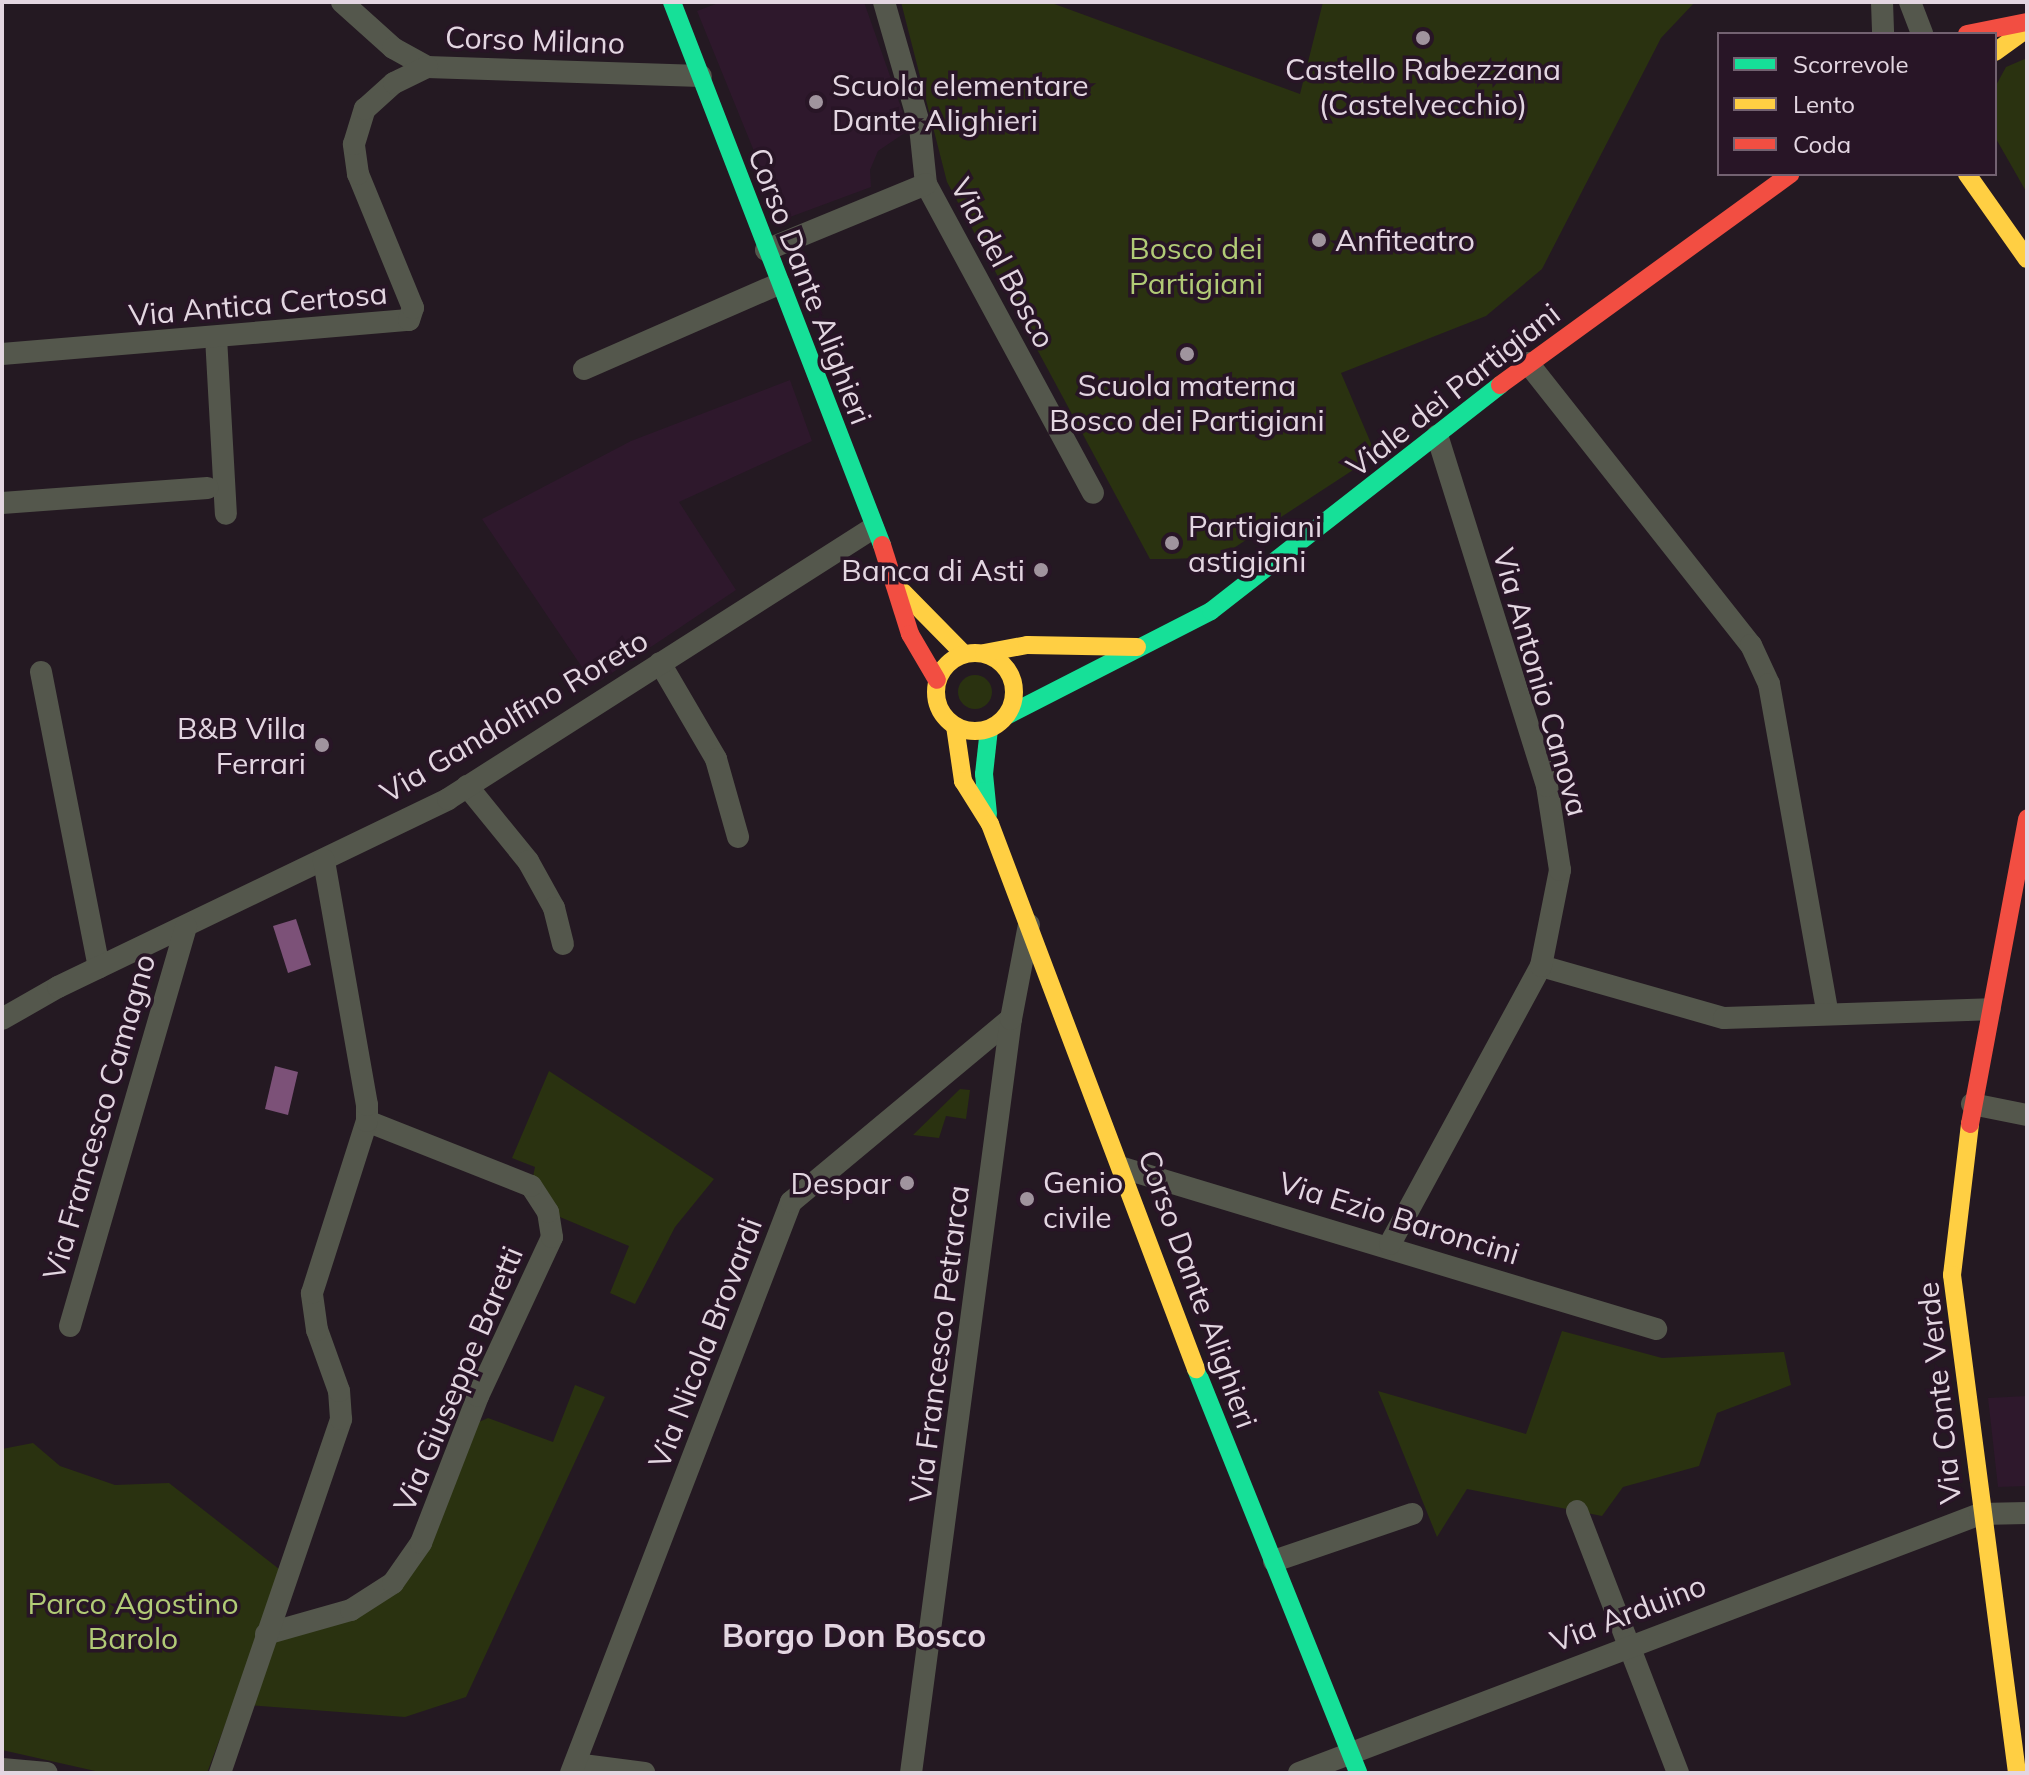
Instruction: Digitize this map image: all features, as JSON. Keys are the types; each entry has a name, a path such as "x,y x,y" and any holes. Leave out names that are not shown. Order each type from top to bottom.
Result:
{"street":[{"name":"Corso Milano","path":"342,2 393,48 427,67 701,76"},
{"name":"Corso Dante Alighieri","path":"672,2 873,528 899,588 910,634 937,680"},
{"name":"Via del Bosco","path":"884,2 920,127 926,184 1093,493"},
{"path":"1882,2 1883,32"},
{"path":"1910,2 1921,32"},
{"path":"1977,32 2027,22"},
{"path":"1997,51 2027,29"},
{"name":"Via Antica Certosa","path":"2,354 411,318 412,305 358,174 354,144 365,109 394,83 427,67"},
{"name":"Viale dei Partigiani","path":"1006,716 1147,646 1264,574 1528,363 1787,176"},
{"path":"1969,176 2027,259"},
{"path":"766,250 926,184"},
{"path":"584,369 779,284"},
{"path":"216,337 226,514"},
{"path":"1528,363 1751,645 1769,684 1828,1014"},
{"name":"Via Antonio Canova","path":"1390,1244 1541,966 1560,870 1547,786 1437,436"},
{"path":"2,503 207,488"},
{"name":"Via Gandolfino Roreto","path":"2,1019 99,967 324,860 467,786 873,528"},
{"name":"Corso Dante Alighieri","path":"899,588 964,654"},
{"name":"Viale dei Partigiani","path":"984,653 1027,645 1102,650 1147,646"},
{"path":"984,653 996,658 1013,679 1013,705 1006,716 989,729 955,726 938,706 937,680 952,659 964,654 984,653"},
{"path":"660,663 716,759 738,837"},
{"path":"41,672 99,967"},
{"name":"Corso Dante Alighieri","path":"955,726 963,781 990,824 1354,1762"},
{"name":"Corso Dante Alighieri","path":"989,729 984,774 990,824"},
{"path":"467,786 528,861 554,908 563,944"},
{"name":"Via Conte Verde","path":"2017,1773 1980,1514 1952,1275 1972,1104 1990,1009 2020,889 2027,818"},
{"path":"220,1773 341,1419 339,1391 317,1330 312,1293 367,1121 324,860"},
{"name":"Via Francesco Petrarca","path":"911,1773 1011,1019 1029,924"},
{"name":"Via Francesco Camagno","path":"70,1326 186,926"},
{"path":"1541,966 1724,1018 1990,1009"},
{"name":"Via Nicola Brovardi","path":"573,1768 791,1202 1011,1019"},
{"path":"1972,1104 2027,1115"},
{"name":"Via Giuseppe Baretti","path":"266,1634 351,1610 393,1583 421,1543 478,1396 552,1237 548,1212 531,1186 367,1121"},
{"name":"Via Ezio Baroncini","path":"1123,1168 1390,1244 1656,1329"},
{"path":"1577,1511 1678,1773"},
{"name":"Via Arduino","path":"1299,1773 1354,1762 1628,1645 1932,1531 1980,1514 2027,1513"},
{"path":"1274,1561 1412,1514"},
{"path":"573,1768 644,1773"},
{"path":"2,1769 47,1773"}],"shaded area":[{"name":"Scuola elementare Dante Alighieri","path":"721,2 864,2 909,130 878,151 870,170 871,187 782,220 697,11"},
{"path":"790,380 812,441 679,502 736,590 594,685 482,519 631,441"},
{"path":"296,919 311,965 288,973 273,926"},
{"path":"275,1066 298,1072 288,1115 265,1109"},
{"path":"2027,1396 2027,1486 1998,1487 1988,1398"}],"green space":[{"name":"Bosco dei Partigiani","path":"901,2 1049,2 1300,94 1323,2 1695,2 1661,38 1542,269 1486,316 1341,373 1376,455 1220,557 1150,559 947,182"},
{"path":"2027,58 2027,193 1997,140 1997,83 2006,67"},
{"path":"975,675 987,680 992,692 987,704 975,709 963,704 958,692 963,680"},
{"path":"549,1071 714,1179 675,1227 635,1304 610,1293 629,1246 548,1212 531,1186 535,1167 512,1158"},
{"path":"960,1089 970,1090 966,1119 946,1116 939,1138 913,1135"},
{"path":"1562,1331 1662,1358 1784,1352 1791,1385 1717,1413 1699,1466 1623,1487 1602,1516 1467,1489 1437,1537 1378,1391 1526,1434"},
{"name":"Parco Agostino Barolo","path":"575,1385 605,1397 466,1697 405,1717 233,1704 207,1773 104,1773 2,1750 2,1449 33,1443 60,1466 115,1485 169,1483 288,1576 267,1633 393,1583 465,1428 488,1418 553,1442"}],"traffic: fast":[{"path":"672,2 882,545"},
{"path":"1006,716 1211,611 1500,385"},
{"path":"988,814 984,774 989,729"},
{"path":"1196,1369 1358,1773"}],"traffic: slow":[{"path":"1997,51 2027,29"},
{"path":"1968,176 2027,259"},
{"path":"903,592 964,654"},
{"path":"984,653 1027,645 1137,647"},
{"path":"967,653 983,653 997,659 1008,670 1014,692 1008,714 997,725 983,731 967,731 953,725 942,714 936,700 936,684 942,670 953,659 967,653"},
{"path":"955,726 963,781 990,824 1196,1369"},
{"path":"1970,1124 1952,1275 2017,1773"}],"traffic: jam":[{"path":"1977,32 2027,22"},
{"path":"1500,385 1787,176"},
{"path":"882,545 910,634 937,680"},
{"path":"1970,1124 2027,818"}],"place":[{"name":"Castello Rabezzana (Castelvecchio)","path":"1423,38"},
{"name":"Scuola elementare Dante Alighieri","path":"816,102"},
{"name":"Anfiteatro","path":"1319,240"},
{"name":"Scuola materna Bosco dei Partigiani","path":"1187,354"},
{"name":"Partigiani astigiani","path":"1172,543"},
{"name":"Banca di Asti","path":"1041,570"},
{"name":"B&B Villa Ferrari","path":"322,745"},
{"name":"Despar","path":"907,1183"},
{"name":"Genio civile","path":"1027,1199"}],"district":[{"name":"Borgo Don Bosco","path":"854,1635"}]}
